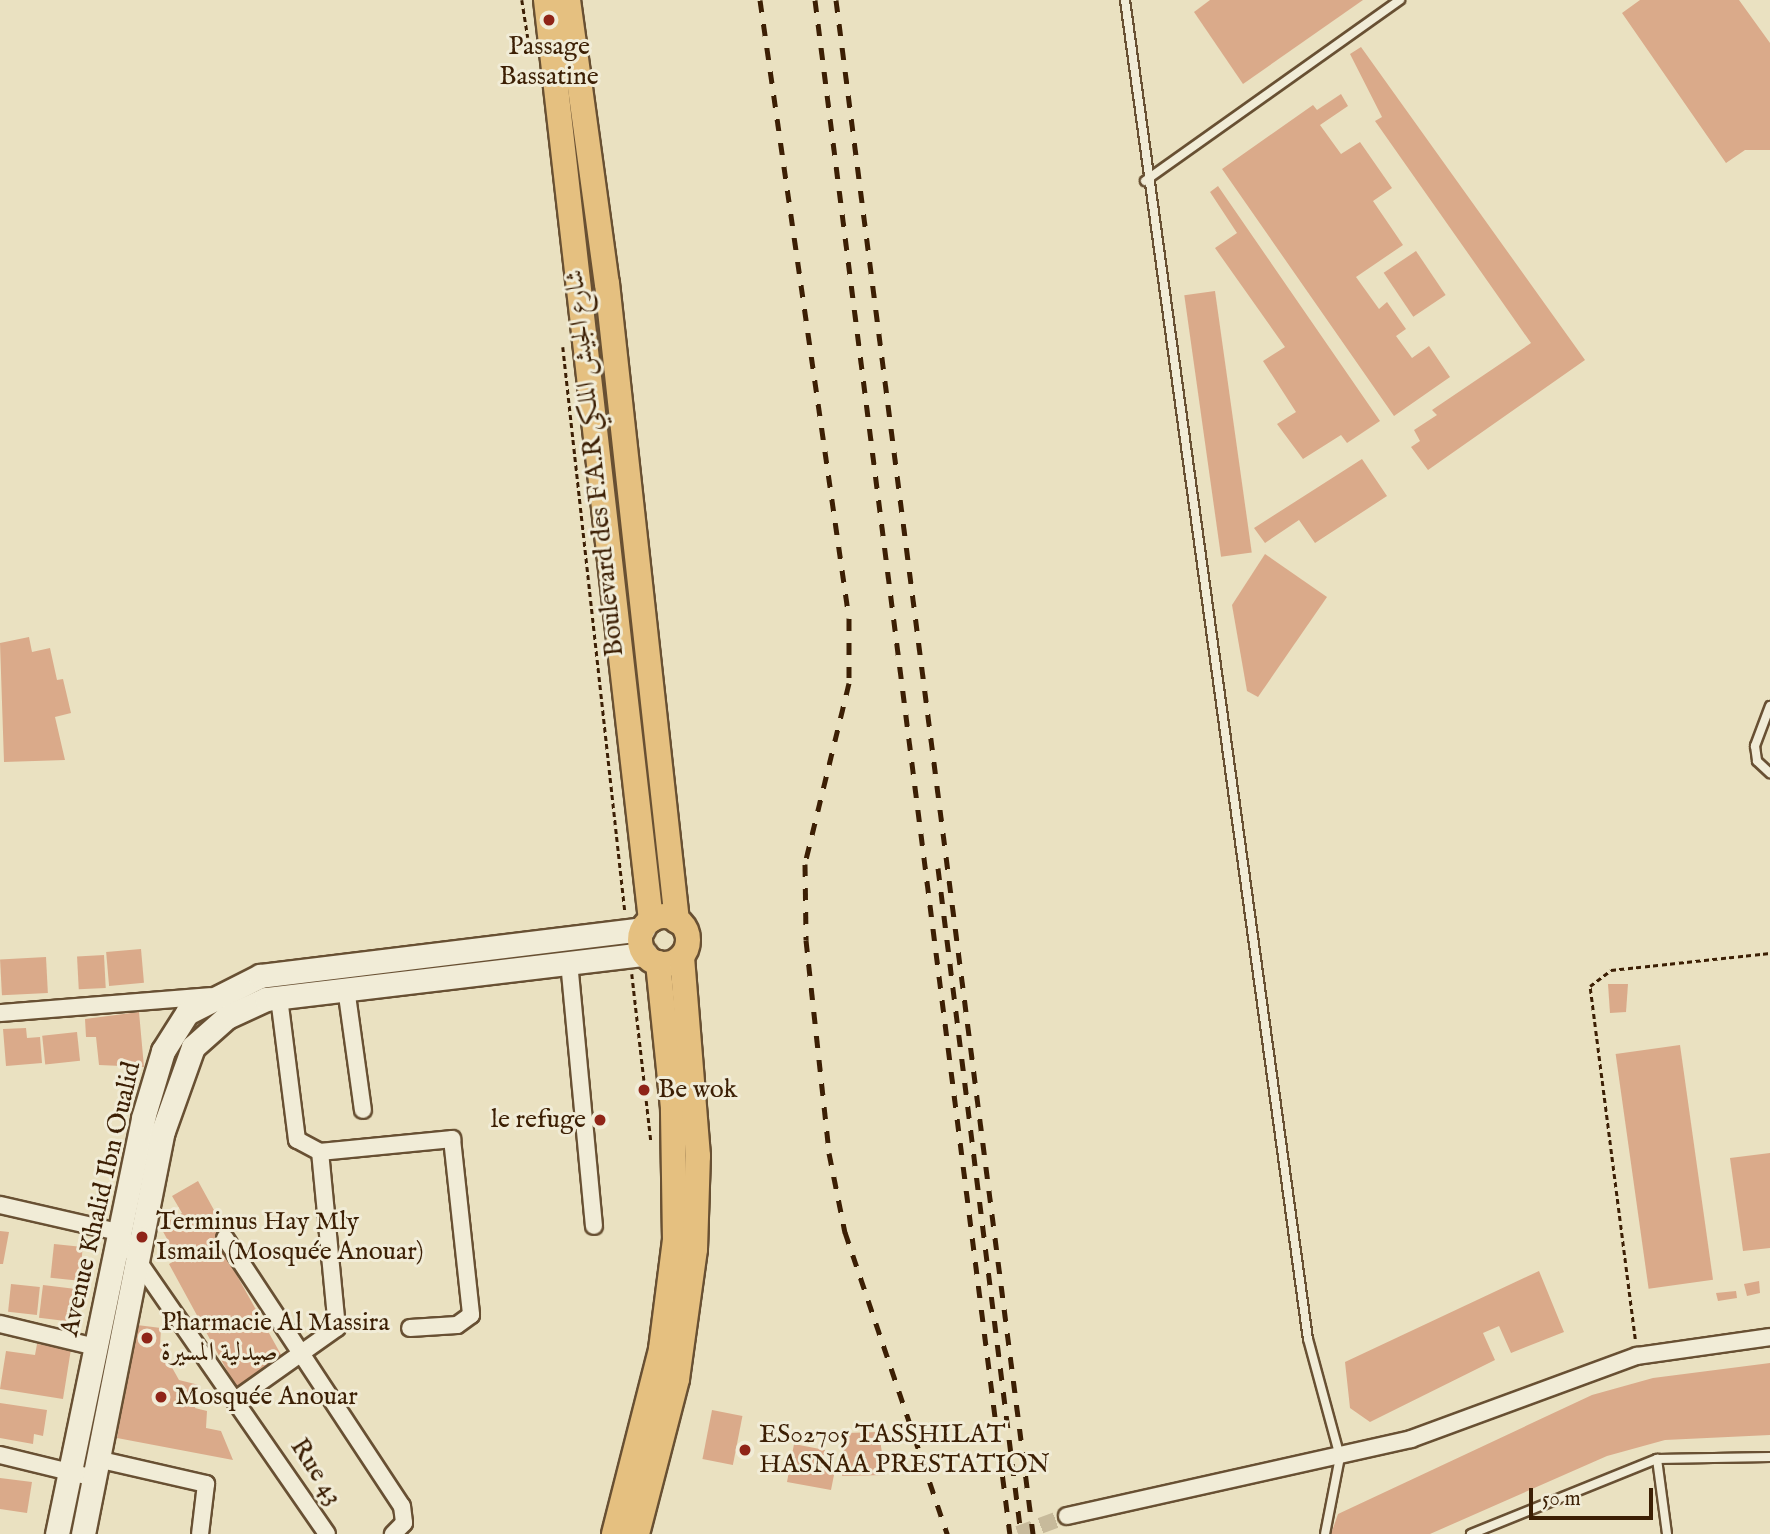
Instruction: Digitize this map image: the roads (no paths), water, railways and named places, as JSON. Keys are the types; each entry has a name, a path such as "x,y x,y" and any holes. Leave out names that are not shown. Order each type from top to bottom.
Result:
{"main road":[{"name":"Boulevard des F.A.R شارع الجيش الملكي","path":"546,0 640,927 673,1108 675,1240 661,1349 614,1534"},
{"name":"Boulevard des F.A.R شارع الجيش الملكي","path":"568,0 607,283 677,921 687,935 682,957 698,1156 695,1249 677,1379 637,1534"},
{"path":"640,927 677,921"},
{"name":"Avenue Khalid Ibn Oualid","path":"57,1534 118,1232 163,1051 187,1013 210,996 284,972 640,927"},
{"path":"644,958 682,957"},
{"name":"Avenue Khalid Ibn Oualid","path":"83,1534 172,1095 192,1047 239,1009 279,997 569,962 644,958"}],"street":[{"path":"569,962 594,1226"},
{"path":"346,988 363,1110"},
{"path":"0,1013 210,996"},
{"path":"279,997 297,1140 320,1152 452,1139 471,1315 457,1325 410,1328"},
{"path":"238,1398 304,1351 333,1334 338,1318 320,1152"},
{"path":"0,1205 118,1232"},
{"name":"Rue 43","path":"118,1232 238,1398 327,1534"},
{"path":"225,1238 304,1351 402,1506 404,1523 393,1534"},
{"path":"0,1324 96,1347"},
{"path":"1067,1516 1412,1439 1637,1356 1770,1337"},
{"path":"0,1455 69,1472 95,1469 205,1484 200,1534"}],"lane":[{"path":"1125,0 1145,181 1308,1339 1340,1457 1325,1534"},
{"path":"1145,181 1400,0"},
{"path":"1770,706 1755,746 1757,761 1770,773"},
{"path":"1471,1534 1657,1460 1770,1457"},
{"path":"1657,1460 1667,1534"}],"tunnel":[{"path":"1018,1534 1067,1516"}],"railway":[{"path":"760,0 849,618 849,683 805,864 806,940 829,1153 845,1232 947,1534"},
{"path":"815,0 1010,1534"},
{"path":"836,0 1033,1534"},
{"path":"938,868 1021,1534"}],"place":[{"name":"Passage Bassatine","path":"549,20"},
{"name":"Be wok","path":"644,1090"},
{"name":"le refuge","path":"600,1120"},
{"name":"Terminus Hay Mly Ismail (Mosquée Anouar)","path":"142,1237"},
{"name":"Pharmacie Al Massira صيدلية المسيرة","path":"147,1338"},
{"name":"Mosquée Anouar","path":"161,1397"},
{"name":"ES02705 TASSHILAT HASNAA PRESTATION","path":"745,1450"}]}
